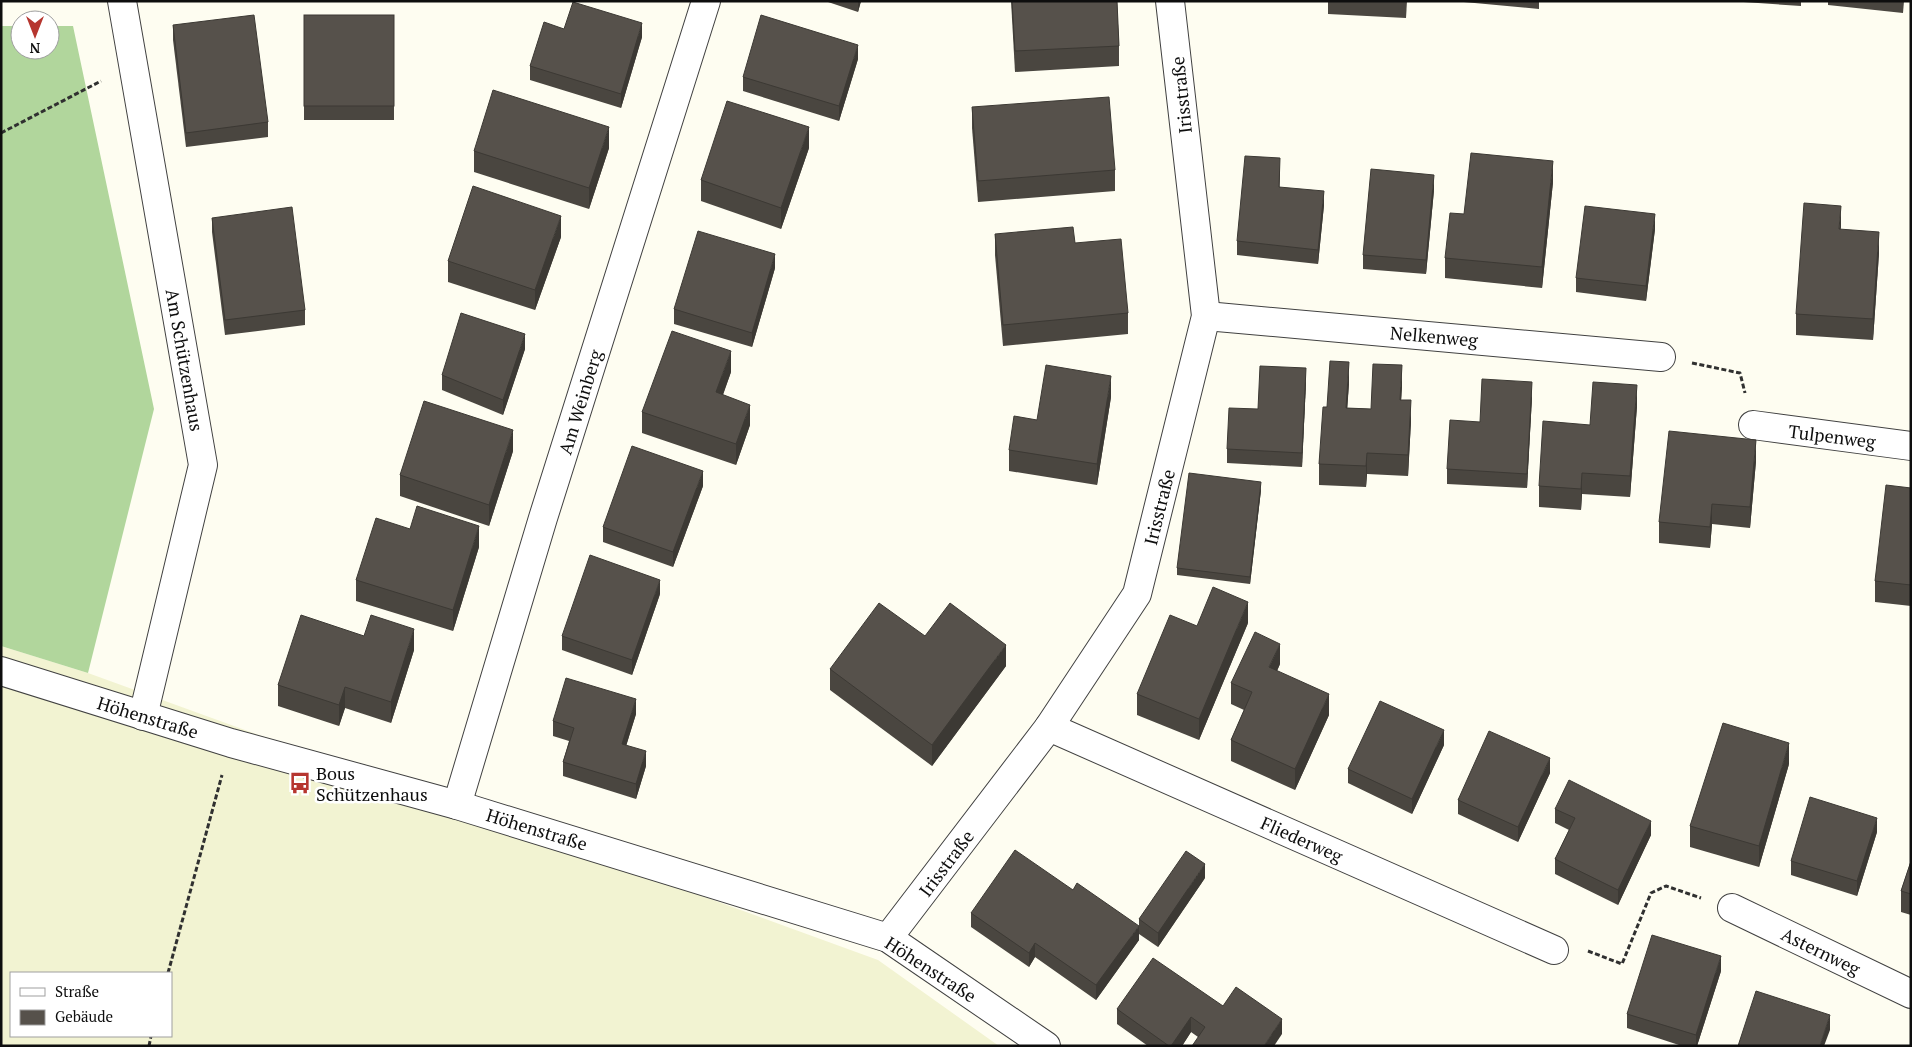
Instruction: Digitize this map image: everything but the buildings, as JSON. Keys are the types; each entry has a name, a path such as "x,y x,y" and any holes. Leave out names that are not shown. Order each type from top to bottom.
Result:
{"street":[{"name":"Am Schützenhaus","path":"122,1 203,465 143,716"},
{"name":"Am Weinberg","path":"457,804 543,518 706,1"},
{"name":"Irisstraße","path":"888,938 1049,727 1137,594 1206,316 1170,1"},
{"name":"Nelkenweg","path":"1206,316 1661,357"},
{"name":"Tulpenweg","path":"1753,426 1911,446"},
{"name":"Höhenstraße","path":"1,671 230,743 457,804 888,938 1046,1046"},
{"name":"Fliederweg","path":"1049,727 1554,950"},
{"name":"Asternweg","path":"1732,908 1911,994"}],"path":[{"path":"1,133 133,65"},
{"path":"1661,357 1740,373 1753,426"},
{"path":"168,972 230,743"},
{"path":"1554,950 1571,945 1622,964 1651,893 1666,886 1732,908"}],"green space":[{"path":"1,26 10,26 10,60 60,60 60,26 73,26 154,409 88,673 1,646"},
{"path":"1,646 88,673 878,960 999,1046 1,1046"}],"place":[{"name":"Bous Schützenhaus","path":"300,783"}]}
